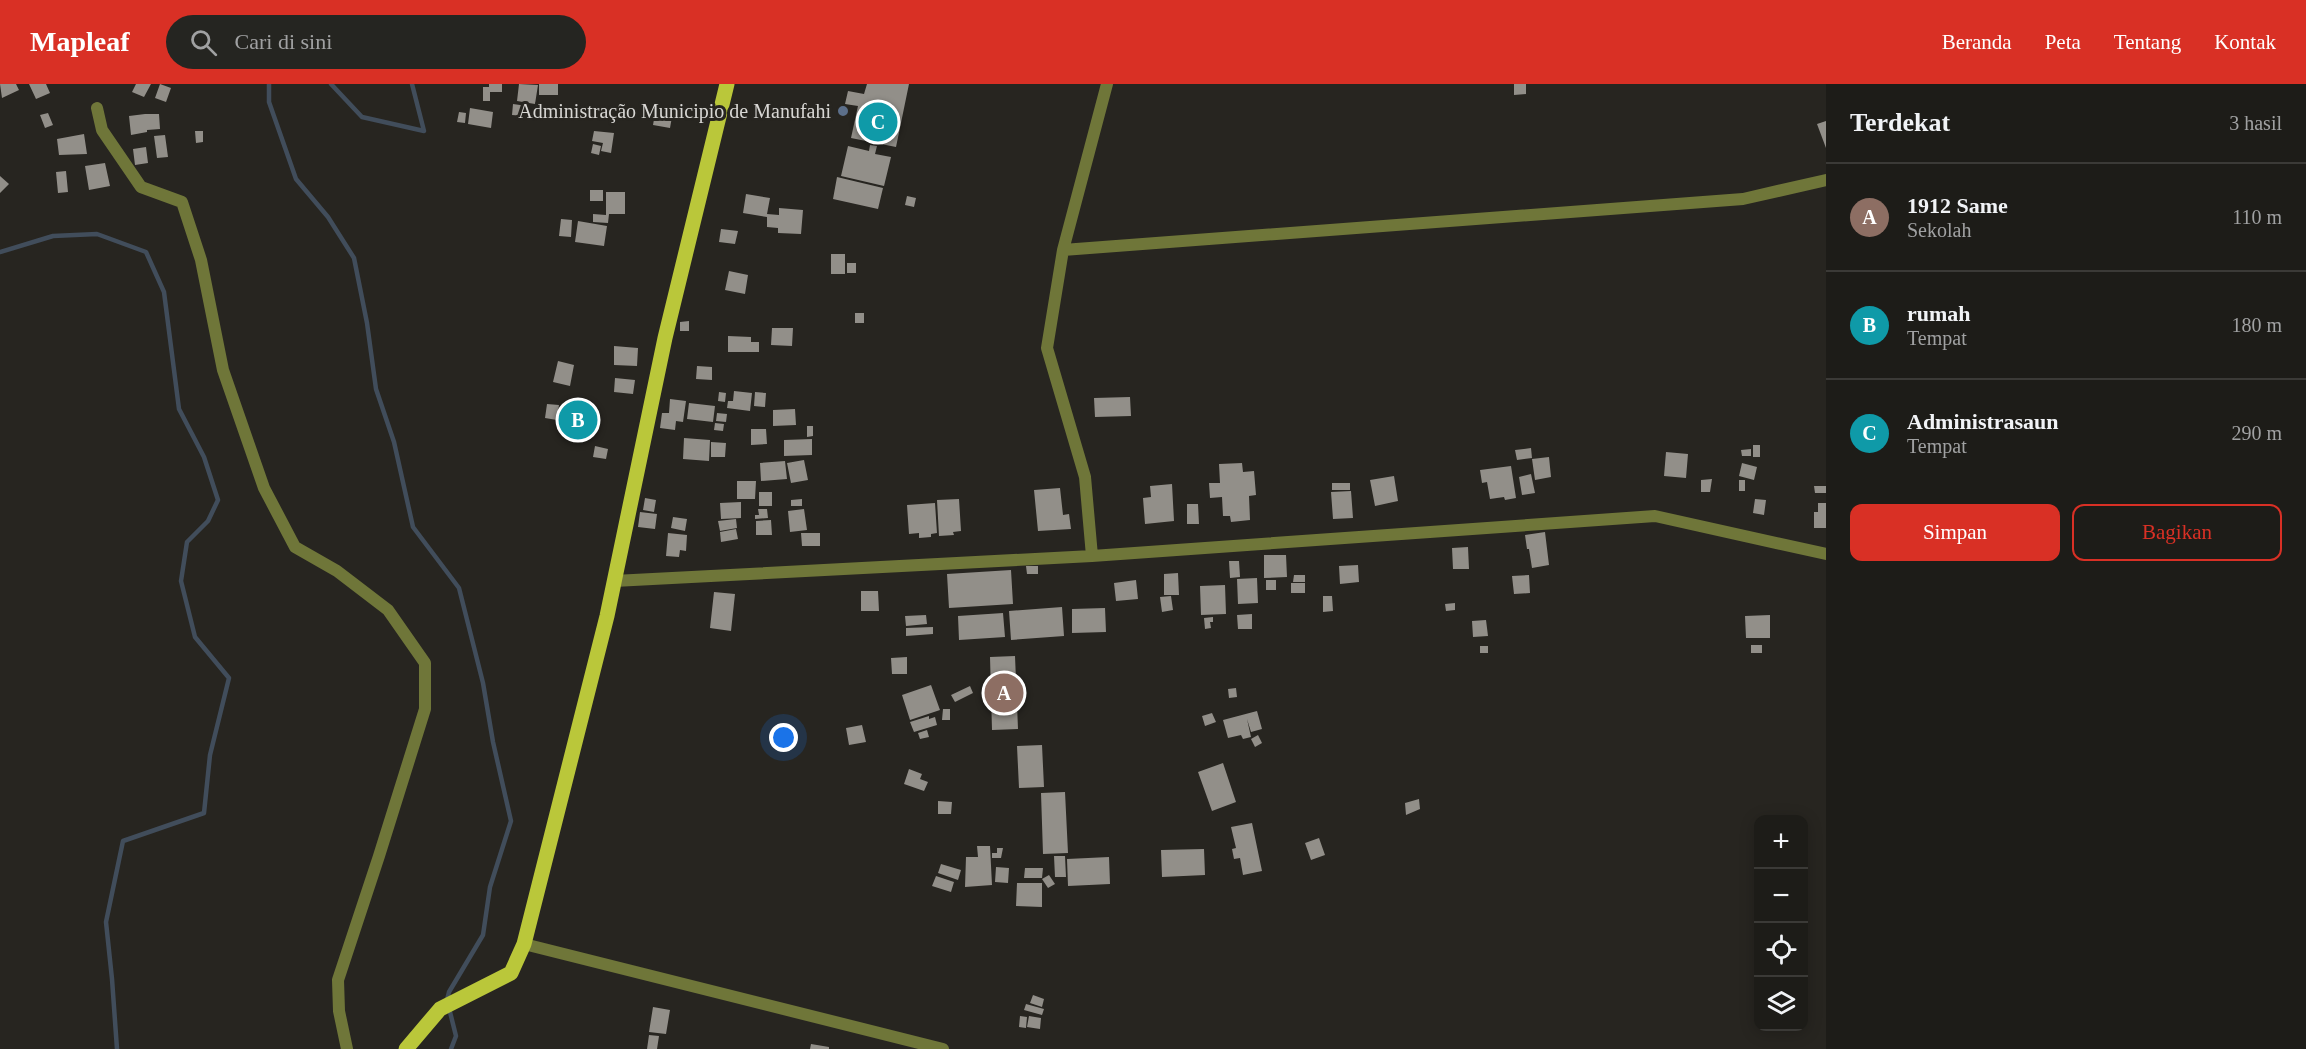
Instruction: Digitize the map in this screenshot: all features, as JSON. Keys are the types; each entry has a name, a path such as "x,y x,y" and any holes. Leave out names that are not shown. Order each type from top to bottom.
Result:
{"main road":[{"path":"406,1049 440,1009 511,973 524,944 576,742 614,581 665,339 727,84"}],"street":[{"path":"1092,556 1085,477 1047,348 1063,250 1107,84"},
{"path":"97,108 102,130 141,187 182,202 201,260 224,370 264,488 295,547 337,571 388,610 425,663 425,710 338,980 339,1011 347,1049"},
{"path":"1063,250 1743,199 1826,180"},
{"path":"614,581 1092,556 1655,516 1826,554"},
{"path":"524,944 943,1049"}],"building":[{"path":"0,84 16,84 19,90 2,98"},
{"path":"29,84 46,84 50,93 36,99"},
{"path":"136,84 151,84 144,97 132,92"},
{"path":"160,84 171,88 166,102 155,98"},
{"path":"489,84 502,84 502,92 490,92 490,101 483,101 483,87 489,87"},
{"path":"519,84 538,85 535,104 517,101"},
{"path":"539,84 558,84 558,95 539,95"},
{"path":"867,84 909,84 896,147 851,138 858,106 845,104 848,91 864,94"},
{"path":"1514,84 1526,84 1526,94 1514,95"},
{"path":"513,104 527,106 525,116 512,115"},
{"path":"470,108 493,112 491,128 468,124"},
{"path":"656,108 673,111 670,128 653,125"},
{"path":"459,112 466,113 465,123 457,122"},
{"path":"48,113 53,125 45,128 40,115"},
{"path":"159,114 160,129 131,135 129,116"},
{"path":"1826,121 1826,148 1817,124"},
{"path":"195,131 203,131 203,142 196,143"},
{"path":"594,131 614,133 611,153 601,151 603,143 592,141"},
{"path":"84,134 87,154 59,155 57,139"},
{"path":"165,135 168,157 157,158 154,136"},
{"path":"593,144 601,146 599,155 591,153"},
{"path":"870,145 877,146 875,154 891,157 884,186 841,176 848,146 869,151"},
{"path":"146,147 148,163 135,165 133,149"},
{"path":"105,163 110,186 89,190 85,166"},
{"path":"66,171 68,192 58,193 56,172"},
{"path":"0,176 9,184 0,193"},
{"path":"837,177 883,188 878,209 833,199"},
{"path":"590,190 603,190 603,201 590,201"},
{"path":"606,192 625,192 625,214 609,214 608,223 593,222 593,214 606,215"},
{"path":"746,194 770,198 767,214 779,215 779,208 803,210 801,234 778,233 778,228 767,227 767,217 743,213"},
{"path":"907,196 916,198 914,207 905,205"},
{"path":"561,219 572,220 571,237 559,236"},
{"path":"578,221 607,226 604,246 575,242"},
{"path":"721,229 738,231 735,244 719,242"},
{"path":"831,254 845,254 845,274 831,274"},
{"path":"847,263 856,263 856,273 847,273"},
{"path":"729,271 748,275 745,294 725,290"},
{"path":"855,313 864,313 864,323 855,323"},
{"path":"689,321 689,331 680,331 680,322"},
{"path":"772,328 793,328 792,346 771,345"},
{"path":"728,336 751,337 751,342 759,342 759,352 728,352"},
{"path":"614,346 638,348 637,366 614,365"},
{"path":"558,361 574,365 570,386 553,382"},
{"path":"697,366 712,367 712,380 696,379"},
{"path":"615,378 635,380 633,394 614,392"},
{"path":"734,391 752,393 750,411 727,408 728,401 733,401"},
{"path":"719,392 726,393 725,402 718,401"},
{"path":"755,392 766,393 765,407 754,406"},
{"path":"1130,397 1131,416 1095,417 1094,398"},
{"path":"670,399 686,401 683,422 676,421 675,430 660,428 662,413 669,413"},
{"path":"689,403 715,406 713,422 687,419"},
{"path":"547,404 559,405 557,420 545,418"},
{"path":"565,406 594,410 591,435 562,431"},
{"path":"795,409 796,425 773,426 773,410"},
{"path":"717,413 727,414 726,422 716,421"},
{"path":"715,423 724,424 723,431 714,430"},
{"path":"807,426 813,426 813,436 807,437"},
{"path":"751,429 766,429 767,444 751,445"},
{"path":"684,438 710,440 709,461 683,459"},
{"path":"812,439 812,455 784,456 784,440"},
{"path":"711,442 726,443 725,457 711,457"},
{"path":"1753,445 1760,445 1760,457 1753,457"},
{"path":"595,446 608,449 606,459 593,457"},
{"path":"1531,448 1532,458 1517,460 1515,450"},
{"path":"1751,449 1751,456 1742,456 1741,450"},
{"path":"1666,452 1688,454 1686,478 1664,476"},
{"path":"1549,457 1551,477 1535,480 1532,459"},
{"path":"804,460 808,480 791,483 787,463"},
{"path":"785,461 787,479 761,481 760,463"},
{"path":"1242,463 1243,472 1254,471 1256,495 1249,496 1250,520 1231,522 1230,516 1223,516 1222,497 1210,498 1209,483 1220,483 1219,464"},
{"path":"1742,463 1757,467 1754,480 1739,476"},
{"path":"1511,466 1516,498 1490,499 1487,482 1482,483 1480,470"},
{"path":"1531,474 1535,493 1522,495 1519,477"},
{"path":"1394,476 1398,501 1375,506 1370,480"},
{"path":"1712,479 1710,492 1701,492 1701,480"},
{"path":"1739,480 1745,480 1745,491 1739,491"},
{"path":"737,481 756,481 755,499 737,499"},
{"path":"1332,483 1350,483 1350,490 1332,490"},
{"path":"1172,484 1174,521 1145,524 1143,498 1151,497 1150,486"},
{"path":"1814,486 1826,486 1826,493 1815,493"},
{"path":"1060,488 1063,515 1069,514 1071,529 1038,531 1034,490"},
{"path":"1351,491 1353,518 1333,519 1331,492"},
{"path":"759,492 772,492 772,506 759,506"},
{"path":"645,498 656,500 654,512 643,510"},
{"path":"802,499 802,506 791,506 791,500"},
{"path":"959,499 961,531 953,532 954,535 939,536 937,500"},
{"path":"1755,499 1766,500 1764,515 1753,513"},
{"path":"741,502 741,518 721,519 720,503"},
{"path":"935,503 937,533 931,534 931,537 919,538 919,533 909,534 907,505"},
{"path":"1818,503 1826,503 1826,528 1814,528 1814,512 1818,512"},
{"path":"1187,504 1198,504 1199,524 1187,524"},
{"path":"758,509 767,509 768,518 755,519 755,515 759,515"},
{"path":"804,509 807,530 790,532 788,511"},
{"path":"640,512 657,514 655,529 638,527"},
{"path":"673,517 687,519 685,531 671,528"},
{"path":"736,519 737,528 720,531 718,521"},
{"path":"771,520 772,535 756,535 756,521"},
{"path":"736,529 738,539 721,542 720,532"},
{"path":"1545,532 1549,565 1532,568 1525,535"},
{"path":"668,533 687,535 686,551 680,550 679,557 666,556"},
{"path":"801,533 820,533 820,546 802,546"},
{"path":"1468,547 1469,569 1453,569 1452,548"},
{"path":"1264,555 1286,555 1287,577 1264,578"},
{"path":"1229,561 1239,561 1240,577 1230,578"},
{"path":"1358,565 1359,582 1340,584 1339,566"},
{"path":"1026,566 1038,566 1038,574 1027,574"},
{"path":"1011,570 1013,604 949,608 947,574"},
{"path":"1178,573 1179,595 1164,595 1164,574"},
{"path":"1294,575 1305,575 1305,582 1293,582"},
{"path":"1529,575 1530,593 1514,594 1512,576"},
{"path":"1257,578 1258,603 1238,604 1237,579"},
{"path":"1136,580 1138,599 1116,601 1114,583"},
{"path":"1266,580 1276,580 1276,590 1266,590"},
{"path":"1291,583 1305,583 1305,593 1291,593"},
{"path":"1225,585 1226,614 1201,615 1200,586"},
{"path":"861,591 878,591 879,611 861,611"},
{"path":"714,592 735,594 731,631 710,628"},
{"path":"1171,596 1173,610 1162,612 1160,597"},
{"path":"1323,596 1332,596 1333,611 1323,612"},
{"path":"1455,603 1455,610 1446,611 1445,604"},
{"path":"1062,607 1064,636 1011,640 1009,611"},
{"path":"1105,608 1106,632 1072,633 1072,609"},
{"path":"1003,613 1005,637 959,640 958,616"},
{"path":"1252,614 1252,629 1238,629 1237,615"},
{"path":"926,615 927,624 906,626 905,616"},
{"path":"1770,615 1770,638 1746,638 1745,616"},
{"path":"1213,617 1213,622 1210,622 1211,628 1205,629 1204,618"},
{"path":"1486,620 1488,636 1473,637 1472,621"},
{"path":"933,627 933,634 906,636 906,628"},
{"path":"1751,645 1762,645 1762,653 1751,653"},
{"path":"1480,646 1488,646 1488,653 1480,653"},
{"path":"1015,656 1018,729 992,730 990,657"},
{"path":"907,657 907,674 892,674 891,658"},
{"path":"931,685 940,710 910,720 902,695"},
{"path":"970,686 973,693 955,702 951,695"},
{"path":"1236,688 1237,697 1229,698 1228,689"},
{"path":"943,709 950,709 950,720 942,720"},
{"path":"1257,711 1262,729 1251,732 1247,719 1251,737 1243,739 1241,735 1228,738 1223,720"},
{"path":"1212,713 1216,722 1205,726 1202,716"},
{"path":"929,716 929,719 935,717 937,725 914,732 910,722"},
{"path":"862,725 866,742 849,745 846,728"},
{"path":"927,730 929,737 920,739 918,733"},
{"path":"1258,735 1262,743 1255,747 1251,739"},
{"path":"1042,745 1044,787 1019,788 1017,746"},
{"path":"1223,763 1236,802 1212,811 1198,772"},
{"path":"909,769 922,774 920,779 928,782 924,791 904,784"},
{"path":"1065,792 1068,853 1043,854 1041,793"},
{"path":"1419,799 1420,809 1406,815 1405,803"},
{"path":"938,801 952,802 951,814 938,814"},
{"path":"1252,823 1262,871 1243,875 1240,858 1234,859 1232,849 1236,848 1231,827"},
{"path":"1319,838 1325,855 1311,860 1305,843"},
{"path":"977,846 990,846 992,885 965,887 966,857 978,857"},
{"path":"997,848 1003,848 1001,858 992,858 992,853 997,853"},
{"path":"1204,849 1205,875 1162,877 1161,850"},
{"path":"1054,856 1065,856 1066,877 1055,877"},
{"path":"1109,857 1110,884 1068,886 1067,859"},
{"path":"941,864 961,870 958,880 938,873"},
{"path":"996,867 1009,868 1008,883 995,882"},
{"path":"1025,868 1043,868 1042,878 1024,878"},
{"path":"1049,875 1055,884 1048,888 1042,879"},
{"path":"936,876 954,882 951,892 932,886"},
{"path":"1017,883 1042,883 1042,907 1016,906"},
{"path":"1033,995 1044,999 1042,1007 1030,1003"},
{"path":"1026,1004 1044,1009 1042,1015 1024,1010"},
{"path":"653,1007 670,1010 666,1034 649,1032"},
{"path":"1020,1016 1027,1017 1026,1028 1019,1027"},
{"path":"1029,1016 1041,1018 1040,1029 1027,1027"},
{"path":"649,1035 659,1036 657,1049 647,1049"},
{"path":"811,1044 829,1047 829,1049 810,1049"}],"waterway":[{"path":"269,84 269,102 296,179 328,217 354,258 367,323 376,389 394,442 413,527 459,588 483,683 493,742 511,821 490,887 483,935 449,992 447,1000 456,1036 451,1049"},
{"path":"331,84 362,117 424,131 412,84"},
{"path":"0,252 53,236 97,234 146,252 164,292 179,409 204,457 218,500 208,521 187,542 181,581 195,637 229,678 210,755 204,813 123,841 106,922 117,1049"}],"place":[{"name":"Administração Municipio de Manufahi","path":"843,111"},
{"name":"Administrasaun","path":"878,122"},
{"name":"rumah","path":"578,420"},
{"name":"1912 Same","path":"1004,693"}]}
